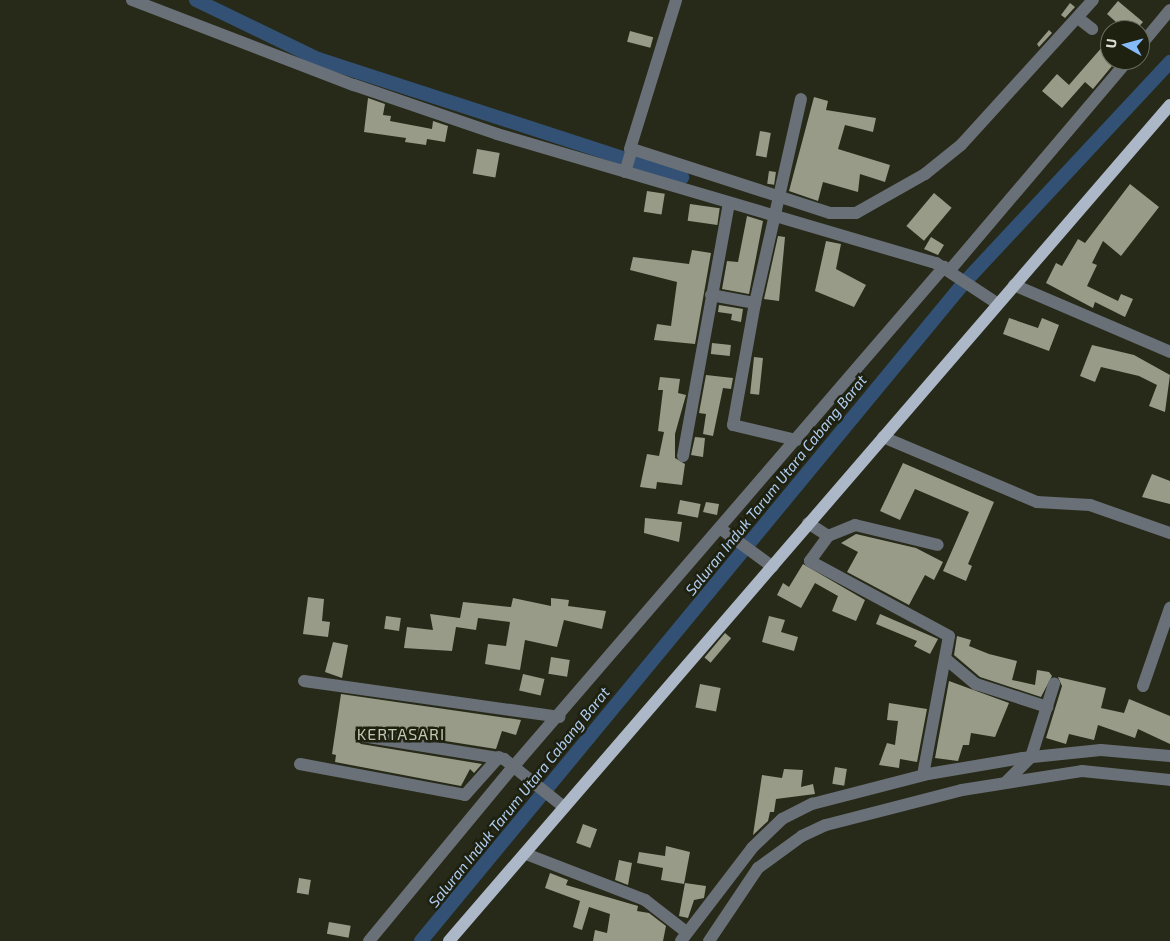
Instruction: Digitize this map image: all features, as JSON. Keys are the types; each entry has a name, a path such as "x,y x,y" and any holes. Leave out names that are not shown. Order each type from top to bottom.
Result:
{"main road":[{"path":"449,941 526,854 560,805 886,439 1014,285 1170,106"}],"street":[{"path":"132,0 354,85 729,204 774,215 829,223 867,209 947,158 1084,23 1093,0"},
{"path":"626,170 676,0"},
{"path":"1150,34 1170,10"},
{"path":"369,941 517,769 559,717 725,532 796,440 1119,70"},
{"path":"796,440 733,425 755,303 774,215 781,198 800,100"},
{"path":"631,150 781,198 829,223 947,269 998,304"},
{"path":"684,456 710,295 729,204"},
{"path":"1014,285 1170,352"},
{"path":"710,295 755,303"},
{"path":"886,439 903,449 1037,502 1090,505 1170,533"},
{"path":"810,525 827,535"},
{"path":"923,775 947,660 948,635 810,561 827,535 860,525 938,545"},
{"path":"725,532 758,558 773,566"},
{"path":"1143,686 1170,608"},
{"path":"947,660 976,684 1047,707"},
{"path":"304,681 559,717"},
{"path":"1006,782 1031,757 1054,684"},
{"path":"362,736 499,758 517,769 560,805"},
{"path":"526,854 645,900 683,936 752,848 782,819 812,804 923,775 1031,757 1101,750 1170,756"},
{"path":"300,764 465,795 499,758"},
{"path":"709,941 758,868 802,836 871,810 1006,782 1101,770 1170,780"}],"building":[{"path":"1118,1 1141,20 1114,20 1107,14"},
{"path":"1070,3 1075,7 1065,18 1061,15"},
{"path":"1049,30 1052,33 1039,47 1037,44"},
{"path":"630,31 653,37 650,48 627,42"},
{"path":"1100,49 1100,70 1109,70 1093,89 1085,82 1062,108 1042,91 1057,74 1069,85"},
{"path":"814,97 828,101 826,110 876,118 873,132 845,125 838,149 890,165 885,182 860,174 858,192 823,182 818,201 789,191"},
{"path":"368,98 385,104 383,115 391,116 390,121 432,129 433,121 448,126 445,142 427,139 426,145 405,142 406,138 364,132"},
{"path":"760,131 771,133 766,158 756,156"},
{"path":"477,149 500,153 495,178 473,174"},
{"path":"769,171 776,172 774,185 767,184"},
{"path":"1130,184 1159,207 1121,256 1103,241 1092,263 1097,265 1087,286 1118,301 1121,294 1133,299 1125,317 1095,302 1093,308 1046,283 1056,263 1062,266 1078,239 1085,243"},
{"path":"647,191 665,194 661,215 644,212"},
{"path":"934,193 952,208 924,241 906,226"},
{"path":"690,204 720,208 717,225 688,221"},
{"path":"747,216 763,221 749,294 722,289 727,261 738,262"},
{"path":"778,236 785,237 779,301 764,299"},
{"path":"931,237 944,245 938,255 924,249"},
{"path":"826,241 841,244 836,269 866,285 854,307 815,291"},
{"path":"692,250 711,253 695,344 654,340 657,324 671,326 677,282 630,270 633,257 689,264"},
{"path":"719,305 743,309 741,322 731,320 732,314 718,312"},
{"path":"1009,318 1038,328 1042,318 1059,325 1049,351 1003,334"},
{"path":"712,343 731,345 730,356 711,354"},
{"path":"1092,345 1134,355 1170,375 1165,412 1149,406 1157,385 1139,376 1101,367 1095,382 1080,376"},
{"path":"754,357 763,358 759,395 750,394"},
{"path":"706,375 733,378 731,389 723,388 713,436 703,434 706,414 699,413"},
{"path":"660,377 680,379 678,393 686,395 675,434 675,458 685,464 682,485 657,482 656,489 640,487 647,454 659,456 664,432 658,431 663,390 658,390"},
{"path":"695,437 705,438 703,457 691,455"},
{"path":"903,463 994,502 968,564 972,566 966,581 943,571 969,512 915,489 900,520 880,511"},
{"path":"1152,474 1170,481 1170,504 1142,497"},
{"path":"680,500 701,504 698,518 677,514"},
{"path":"706,502 719,504 717,515 703,512"},
{"path":"645,518 682,522 679,542 644,533"},
{"path":"856,534 916,548 943,562 934,580 925,575 909,605 847,572 858,552 841,543"},
{"path":"803,564 865,600 856,621 832,611 838,596 815,583 801,608 777,595 783,583 789,587"},
{"path":"308,597 324,599 322,621 330,622 328,637 303,634"},
{"path":"513,598 551,606 551,598 569,600 568,606 606,611 602,629 564,620 557,647 525,640 520,670 485,664 488,644 506,646 510,622 478,618 476,630 456,627 452,651 404,648 407,627 433,630 430,614 460,618 463,602 511,607"},
{"path":"880,614 938,639 930,654 914,646 917,641 876,624"},
{"path":"386,616 401,618 399,631 384,629"},
{"path":"769,616 785,620 781,632 798,637 794,651 762,642"},
{"path":"725,633 731,638 711,663 704,658"},
{"path":"957,636 971,640 969,646 989,654 1017,661 1012,680 1035,685 1037,670 1049,672 1052,676 1041,697 980,677 954,655"},
{"path":"333,642 348,645 342,678 325,672"},
{"path":"551,657 570,660 567,677 548,674"},
{"path":"523,674 544,679 541,696 519,691"},
{"path":"1058,677 1106,688 1101,708 1124,713 1129,699 1170,716 1170,744 1138,729 1135,738 1098,725 1094,740 1069,734 1066,744 1046,738 1062,686"},
{"path":"949,681 1009,703 995,737 971,733 969,745 963,745 958,761 935,758"},
{"path":"700,684 721,688 716,712 695,708"},
{"path":"341,694 521,720 516,735 502,731 496,749 363,728 355,731 355,739 361,744 482,764 474,773 470,769 461,786 335,762 336,755 332,754"},
{"path":"889,703 927,709 917,762 900,759 899,768 879,765 887,743 895,745 898,721 887,720"},
{"path":"835,767 847,769 844,786 832,784"},
{"path":"784,769 803,770 801,787 813,784 815,794 776,799 774,812 770,812 768,821 753,835 762,775 782,778"},
{"path":"583,824 597,829 590,848 576,843"},
{"path":"666,846 690,852 684,884 661,880 663,868 637,863 639,852 665,856"},
{"path":"619,860 632,863 628,885 615,880"},
{"path":"550,873 568,880 566,885 638,906 637,911 649,913 666,926 663,941 593,941 595,930 607,933 610,914 589,907 582,930 573,927 580,901 545,888"},
{"path":"299,878 311,880 309,895 297,893"},
{"path":"685,883 706,886 704,898 694,900 688,918 679,916"},
{"path":"329,922 351,926 349,938 327,934"}],"waterway":[{"path":"196,0 318,59 682,177"},
{"name":"Saluran Induk Tarum Utara Cabang Barat","path":"421,941 963,284 1170,62"}],"district":[{"name":"KERTASARI","path":"401,734"}]}
